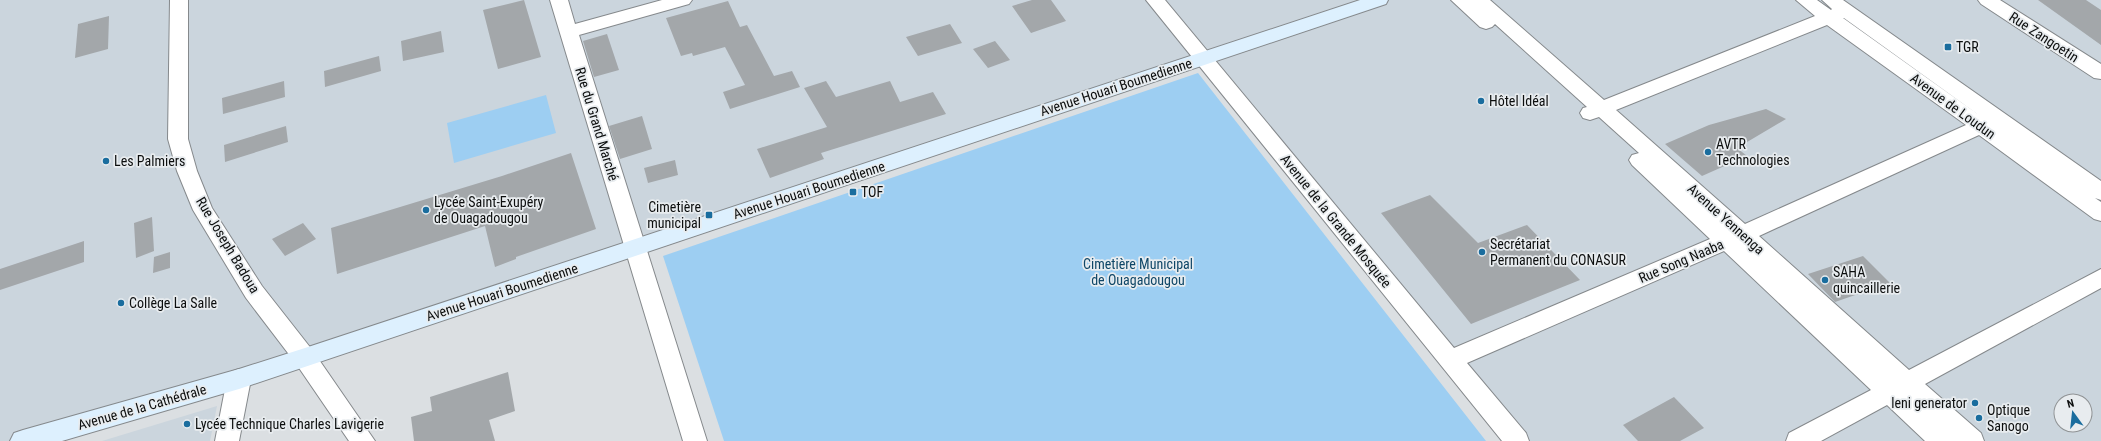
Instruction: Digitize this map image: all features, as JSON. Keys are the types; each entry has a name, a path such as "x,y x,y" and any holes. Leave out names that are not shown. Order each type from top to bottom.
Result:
{"main road":[{"name":"Avenue Houari Boumedienne","path":"239,379 1379,0"},
{"name":"Avenue de la Cathédrale","path":"23,441 239,379"}],"street":[{"name":"Rue Joseph Badoua","path":"179,0 178,139 187,171 204,210 254,292 305,358 363,441"},
{"name":"Rue du Grand Marché","path":"559,0 634,248 695,441"},
{"path":"569,32 683,0"},
{"name":"Avenue de la Grande Mosquée","path":"1155,0 1517,441"},
{"name":"Avenue Yennenga","path":"1460,0 1595,111"},
{"name":"Avenue Yennenga","path":"1479,0 1595,111 1898,388 1972,441"},
{"name":"Avenue de Loudun","path":"1805,0 1835,9 1990,123 2101,213"},
{"name":"Rue Zangoetin","path":"1988,0 2101,73"},
{"path":"1595,111 1835,9"},
{"name":"Avenue de Loudun","path":"1990,123 2101,192"},
{"name":"Rue Song Naaba","path":"1450,360 1735,238 1990,123"},
{"path":"1798,441 2101,278"},
{"path":"227,441 239,379"},
{"name":"Avenue Yennenga","path":"1898,388 1942,441"}],"shaded area":[{"path":"0,0 2101,0 2101,441 1517,441 1204,58 23,441 0,441"},
{"name":"Lycée Technique Charles Lavigerie","path":"217,406 210,441 102,441"}],"green space":[{"name":"Cimetière Municipal de Ouagadougou","path":"1198,73 1486,441 724,441 663,256"},
{"path":"546,95 556,133 454,163 447,123"}],"building":[{"path":"524,0 541,57 498,69 483,10"},
{"path":"1032,0 1051,0 1066,21 1031,33 1012,6"},
{"path":"2038,0 2086,0 2101,10 2101,45"},
{"path":"728,1 740,27 747,25 774,76 792,71 800,87 730,109 723,92 745,85 725,47 693,56 692,53 681,56 666,18"},
{"path":"109,16 108,49 75,58 78,24"},
{"path":"950,24 962,43 918,56 906,37"},
{"path":"441,31 444,52 403,61 401,41"},
{"path":"607,34 619,70 594,77 583,41"},
{"path":"995,41 1010,60 988,68 973,49"},
{"path":"379,56 381,71 325,87 324,71"},
{"path":"284,81 285,97 223,114 222,98"},
{"path":"826,81 836,97 890,81 900,102 933,92 946,114 821,153 824,159 770,178 757,149 827,127 804,88"},
{"name":"AVTR Technologies","path":"1766,109 1786,119 1737,148 1747,156 1702,176 1665,144 1709,125"},
{"path":"642,116 652,149 620,159 609,126"},
{"path":"286,126 288,142 225,162 224,145"},
{"path":"571,153 596,229 516,257 516,259 495,267 485,226 337,274 331,228 502,176"},
{"path":"675,160 678,175 648,183 644,168"},
{"name":"Secrétariat Permanent du CONASUR","path":"1430,195 1478,243 1527,225 1580,280 1471,324 1381,213"},
{"path":"152,217 154,251 136,258 134,223"},
{"path":"303,223 316,239 285,256 272,239"},
{"path":"84,241 84,262 0,290 0,269"},
{"path":"170,252 170,268 153,273 154,257"},
{"path":"1863,256 1890,283 1835,302 1808,274"},
{"path":"508,372 515,411 489,420 495,441 414,441 411,417 432,411 430,397"},
{"path":"1674,397 1704,428 1680,441 1638,441 1623,425"}],"place":[{"name":"TGR","path":"1948,47"},
{"name":"Hôtel Idéal","path":"1481,101"},
{"name":"AVTR Technologies","path":"1708,152"},
{"name":"Les Palmiers","path":"106,161"},
{"name":"TOF","path":"853,192"},
{"name":"Lycée Saint-Exupéry de Ouagadougou","path":"426,210"},
{"name":"Cimetière municipal","path":"709,215"},
{"name":"Secrétariat Permanent du CONASUR","path":"1482,252"},
{"name":"SAHA quincaillerie","path":"1825,280"},
{"name":"Collège La Salle","path":"121,303"},
{"name":"leni generator","path":"1975,403"},
{"name":"Optique Sanogo","path":"1979,418"},
{"name":"Lycée Technique Charles Lavigerie","path":"187,424"}]}
